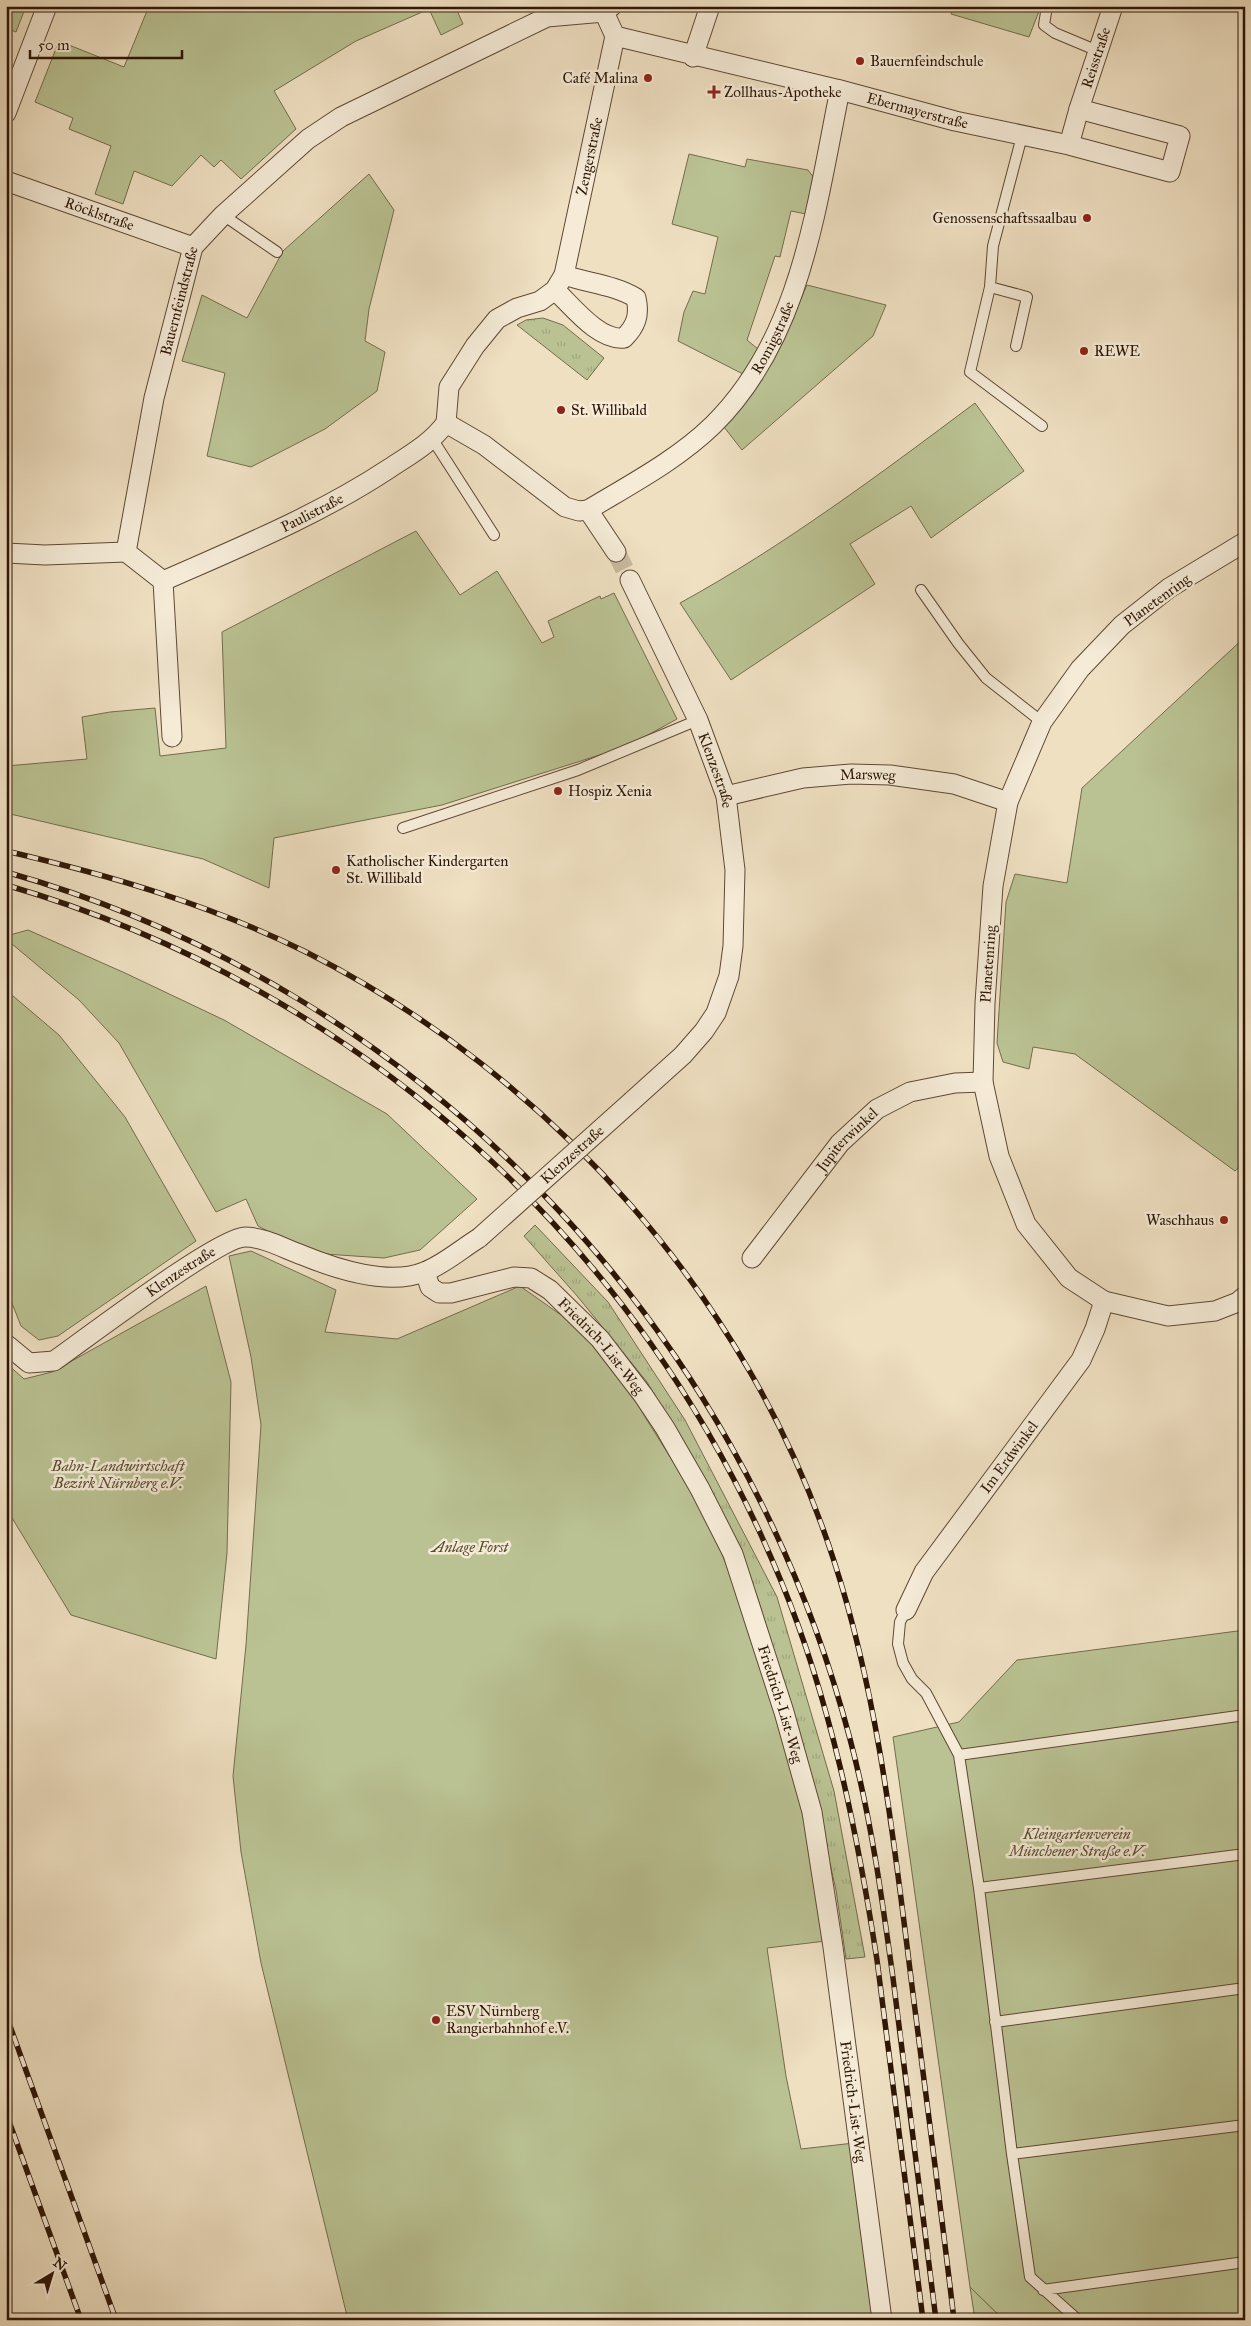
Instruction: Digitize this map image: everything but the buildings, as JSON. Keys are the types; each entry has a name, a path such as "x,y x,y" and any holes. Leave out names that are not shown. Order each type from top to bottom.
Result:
{"street":[{"path":"7,109 47,6"},
{"path":"693,56 710,6"},
{"name":"Reisstraße","path":"1069,145 1113,6"},
{"path":"608,9 615,36"},
{"name":"Bauernfeindstraße","path":"126,552 154,398 193,247 223,215 308,139 342,117 544,12 608,9"},
{"name":"Ebermayerstraße","path":"615,36 840,90 956,121 1069,145 1170,172 1180,136 1079,109"},
{"name":"Zengerstraße","path":"446,424 449,386 475,346 496,320 517,308 540,301 560,283 615,36"},
{"name":"Romigstraße","path":"588,510 666,462 713,425 746,387 784,319 798,278 840,90"},
{"name":"Röcklstraße","path":"6,181 193,247"},
{"path":"446,424 484,445 565,507 579,511 588,510 616,552"},
{"name":"Paulistraße","path":"163,581 297,521 371,480 434,440 446,424"},
{"name":"Planetenring","path":"1243,1304 1215,1311 1168,1316 1104,1302 1069,1278 1026,1224 999,1156 983,1082 985,1003 993,886 1008,802 1042,722 1080,669 1122,625 1169,588 1245,542"},
{"path":"6,553 45,555 126,552 163,581 172,737"},
{"name":"Klenzestraße","path":"6,1344 29,1362 54,1361 212,1251 243,1237 262,1240 327,1265 368,1275 404,1278 425,1272 479,1238 683,1055 704,1031 716,1013 729,976 733,946 735,870 726,796 698,720 630,580"},
{"name":"Marsweg","path":"726,796 803,778 851,774 890,775 954,784 1008,802"},
{"name":"Jupiterwinkel","path":"752,1258 840,1143 877,1109 910,1092 955,1083 983,1082"},
{"name":"Friedrich-List-Weg","path":"425,1272 430,1287 439,1292 451,1294 514,1277 531,1278 550,1290 570,1307 600,1339 654,1411 700,1489 733,1554 784,1712 812,1812 834,1947 882,2320"},
{"name":"Im Erdwinkel","path":"906,1610 924,1572 1080,1360 1096,1329 1104,1302"}],"lane":[{"path":"1047,6 1044,24 1055,33 1098,51"},
{"path":"1022,136 993,246 990,287 970,372 1042,426"},
{"path":"223,215 277,252"},
{"path":"990,287 1027,297 1016,346"},
{"path":"434,440 494,534"},
{"path":"921,590 958,643 986,678 1042,722"},
{"path":"403,828 578,770 698,720"},
{"path":"906,1610 900,1622 898,1644 903,1663 912,1679 926,1693 959,1755 979,1888 1012,2154 1030,2277 1078,2320"},
{"path":"959,1755 1245,1715"},
{"path":"979,1888 1245,1854"},
{"path":"995,2022 1245,1988"},
{"path":"1012,2154 1245,2125"},
{"path":"1043,2290 1245,2262"}],"green space":[{"path":"6,6 26,6 16,32 6,28"},
{"path":"149,6 455,6 463,24 441,35 429,9 356,41 274,91 296,129 241,179 221,160 214,167 201,155 172,186 134,171 123,204 95,194 111,146 69,129 73,118 35,102 59,41 124,67"},
{"path":"953,6 1041,6 1029,37 951,14"},
{"path":"689,154 745,167 747,159 808,170 814,178 806,214 791,211 780,257 775,256 747,340 758,349 743,374 678,341 684,312 693,291 705,294 718,237 672,224"},
{"path":"369,174 394,210 369,309 365,341 385,352 377,391 325,429 251,467 207,456 225,373 182,361 202,295 247,318 283,251"},
{"path":"807,285 886,305 873,336 742,450 724,427 750,394 772,359"},
{"path":"543,318 563,325 604,358 587,380 517,325 526,320"},
{"path":"975,403 1024,471 931,538 911,506 850,544 875,584 731,680 680,603 757,558 831,508"},
{"path":"416,531 460,595 497,571 542,643 554,637 548,621 600,596 601,599 614,593 677,719 628,746 442,805 274,838 269,888 203,859 6,813 6,766 87,759 82,717 110,712 155,708 160,756 226,748 222,632"},
{"path":"1245,637 1245,765 1239,801 1245,846 1245,1162 1235,1171 1075,1054 1033,1047 1029,1069 1003,1062 997,1043 1006,902 1015,874 1067,883 1082,788"},
{"path":"28,930 224,1020 387,1114 477,1199 420,1250 384,1258 310,1253 258,1226 246,1199 216,1212 119,1043 79,1000 6,939 6,936"},
{"path":"6,990 59,1035 125,1117 196,1241 58,1336 39,1340 21,1326 6,1288"},
{"path":"535,1225 608,1302 685,1420 777,1597 834,1791 865,1957 846,1959 836,1890 800,1733 757,1596 717,1505 647,1382 578,1297 524,1236"},
{"name":"Anlage Forst","path":"251,1251 336,1290 325,1332 397,1339 520,1286 575,1325 622,1380 692,1492 721,1551 746,1618 804,1812 826,1941 767,1948 786,2076 801,2149 854,2143 874,2320 348,2320 261,1963 241,1852 233,1776 246,1645 261,1425 251,1357 229,1256"},
{"name":"Bahn-Landwirtschaft Bezirk Nürnberg e.V.","path":"206,1286 231,1382 227,1553 216,1659 71,1615 6,1508 6,1363 24,1379 52,1372"},
{"name":"Kleingartenverein Münchener Straße e.V.","path":"1245,1630 1245,2320 1004,2320 970,2287 893,1737 959,1722 1017,1660"},
{"path":"970,2287 1004,2320 975,2320"}],"tunnel":[{"path":"616,552 630,580"}],"railway":[{"path":"6,851 121,881 234,920 306,952 396,1003 480,1063 559,1130 630,1205 695,1286 751,1373 797,1465 834,1561 850,1613 874,1718 899,1879 954,2320"},
{"path":"6,872 157,926 298,999 427,1088 543,1194 644,1313 730,1445 799,1587 850,1739 870,1828 885,1918 936,2320"},
{"path":"6,885 134,930 256,989 369,1061 473,1144 568,1239 651,1344 722,1458 781,1581 799,1627 828,1720 861,1863 877,1960 923,2320"},
{"path":"6,2015 116,2320"},
{"path":"6,2113 81,2320"}],"place":[{"name":"Bauernfeindschule","path":"860,61"},
{"name":"Café Malina","path":"648,78"},
{"name":"Zollhaus-Apotheke","path":"714,92"},
{"name":"Genossenschaftssaalbau","path":"1087,218"},
{"name":"REWE","path":"1084,351"},
{"name":"St. Willibald","path":"561,410"},
{"name":"Hospiz Xenia","path":"558,791"},
{"name":"Katholischer Kindergarten St. Willibald","path":"336,870"},
{"name":"Waschhaus","path":"1224,1220"},
{"name":"ESV Nürnberg Rangierbahnhof e.V.","path":"436,2020"}]}
